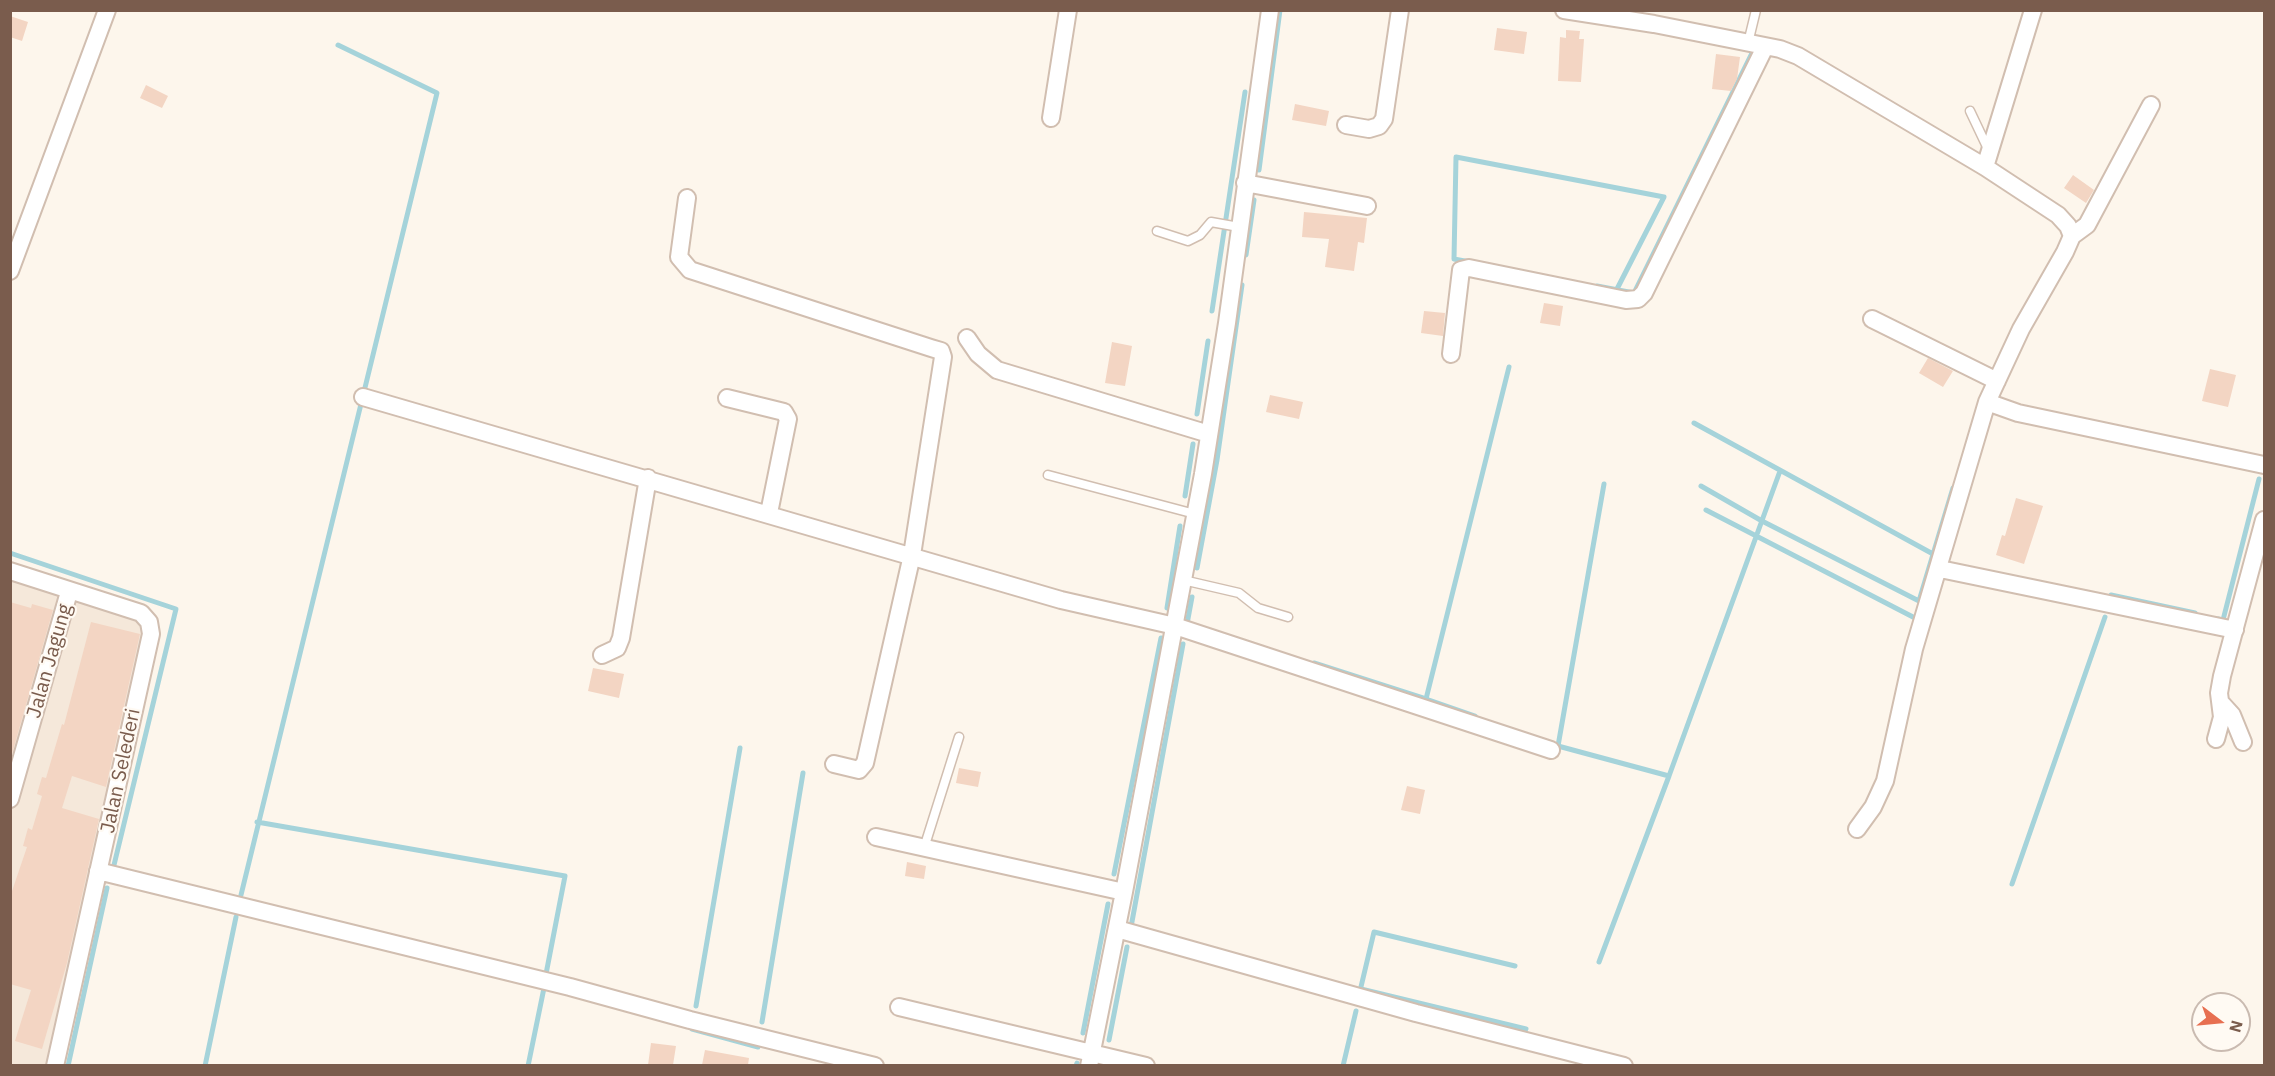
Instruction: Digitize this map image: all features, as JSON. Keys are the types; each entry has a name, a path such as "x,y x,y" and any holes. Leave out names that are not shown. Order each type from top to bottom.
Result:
{"street":[{"path":"10,271 107,10"},
{"path":"1051,118 1068,10"},
{"path":"1090,1058 1175,626 1209,434 1270,10"},
{"path":"1346,125 1369,129 1379,126 1384,119 1400,10"},
{"path":"1564,10 1654,24 1780,49 1798,56 1987,159 2058,215 2068,226 2072,236"},
{"path":"1987,159 2033,10"},
{"path":"1451,354 1461,270 1469,268 1626,300 1638,299 1644,293 1765,47"},
{"path":"1857,829 1873,807 1885,782 1905,687 1988,402 2021,328 2072,236 2087,225 2151,105"},
{"path":"1245,183 1367,206"},
{"path":"687,198 679,257 690,270 941,351 944,357 912,555 865,763 859,770 834,764"},
{"path":"1872,319 1997,381"},
{"path":"967,338 978,354 997,370 1209,434"},
{"path":"363,397 769,513 1061,600 1175,626 1551,750"},
{"path":"727,398 784,411 788,419 769,513"},
{"path":"1988,402 2018,413 2265,465"},
{"path":"602,655 616,648 621,638 648,478"},
{"path":"2216,739 2222,717 2221,684 2265,520"},
{"path":"1940,569 2235,630"},
{"name":"Jalan Selederi","path":"10,572 141,613 147,618 150,627 111,820 55,1065"},
{"name":"Jalan Jagung","path":"10,799 69,592"},
{"path":"2220,701 2232,716 2242,742"},
{"path":"876,837 1124,892"},
{"path":"98,871 875,1065"},
{"path":"1117,929 1416,1013 1624,1065"},
{"path":"899,1007 1090,1058 1146,1065"}],"lane":[{"path":"1748,43 1756,10"},
{"path":"1970,111 1987,159"},
{"path":"1157,231 1188,241 1200,235 1211,222 1239,227"},
{"path":"1048,475 1195,514"},
{"path":"1183,580 1239,592 1258,608 1288,617"},
{"path":"924,848 959,737"}],"shaded area":[{"path":"11,578 159,628 60,1065 11,1066"}],"building":[{"path":"10,16 28,22 22,41 10,37"},
{"path":"1497,28 1527,32 1524,54 1494,50"},
{"path":"1566,30 1580,31 1579,39 1584,39 1581,82 1558,81 1560,37 1566,38"},
{"path":"1716,54 1740,57 1737,79 1731,91 1712,89"},
{"path":"146,85 168,96 162,108 140,98"},
{"path":"1295,104 1329,111 1326,126 1292,120"},
{"path":"2073,175 2094,190 2086,203 2064,188"},
{"path":"1304,212 1367,218 1364,243 1358,242 1354,271 1325,267 1329,239 1302,237"},
{"path":"1544,303 1563,306 1560,326 1540,323"},
{"path":"1424,311 1445,313 1443,336 1421,333"},
{"path":"1112,342 1132,346 1125,386 1105,383"},
{"path":"1928,358 1953,371 1943,387 1919,373"},
{"path":"2210,369 2236,375 2228,407 2202,401"},
{"path":"1270,395 1303,402 1299,419 1266,412"},
{"path":"2016,498 2043,506 2024,564 1996,555 2002,535 2005,536"},
{"path":"10,602 31,608 32,604 53,610 12,754"},
{"path":"91,622 140,634 106,787 72,776 62,808 99,819 67,963 42,1049 15,1041 31,990 10,984 10,897 27,847 23,846 28,828 32,830 42,796 37,794 42,777 46,778 62,724 64,725"},
{"path":"593,668 624,674 619,698 588,691"},
{"path":"959,768 981,772 978,787 956,783"},
{"path":"1407,786 1425,790 1420,814 1401,810"},
{"path":"907,862 926,866 924,879 905,876"},
{"path":"651,1043 676,1046 673,1065 648,1065"},
{"path":"705,1050 749,1058 748,1065 702,1065"}],"waterway":[{"path":"1259,170 1280,10"},
{"path":"241,895 437,93 338,45"},
{"path":"1597,286 1634,293 1753,51"},
{"path":"1212,311 1245,92"},
{"path":"1470,262 1454,259 1456,157 1664,197 1617,289"},
{"path":"1246,255 1254,200"},
{"path":"1197,568 1217,460 1242,285"},
{"path":"1197,414 1208,341"},
{"path":"1475,716 1426,699 1509,367"},
{"path":"1694,423 1933,554"},
{"path":"1185,496 1193,444"},
{"path":"1604,484 1558,746 1669,776 1780,471"},
{"path":"2218,619 2223,620 2259,479"},
{"path":"1701,486 1762,521 1919,601 1953,488"},
{"path":"1706,510 1913,617"},
{"path":"1167,608 1180,526"},
{"path":"10,553 176,609 114,865"},
{"path":"2111,595 2195,613"},
{"path":"1187,624 1192,597"},
{"path":"2012,884 2105,617"},
{"path":"1114,874 1161,638"},
{"path":"1131,927 1183,644"},
{"path":"1314,663 1426,699"},
{"path":"696,1006 740,748"},
{"path":"762,1022 803,773"},
{"path":"1599,962 1669,776"},
{"path":"257,822 565,876 546,974"},
{"path":"68,1066 107,888"},
{"path":"1083,1033 1108,904"},
{"path":"205,1066 236,917"},
{"path":"1360,991 1374,932 1515,966"},
{"path":"1109,1040 1127,947"},
{"path":"528,1066 544,988"},
{"path":"1361,989 1526,1029"},
{"path":"1343,1066 1356,1011"},
{"path":"692,1029 758,1047"}]}
